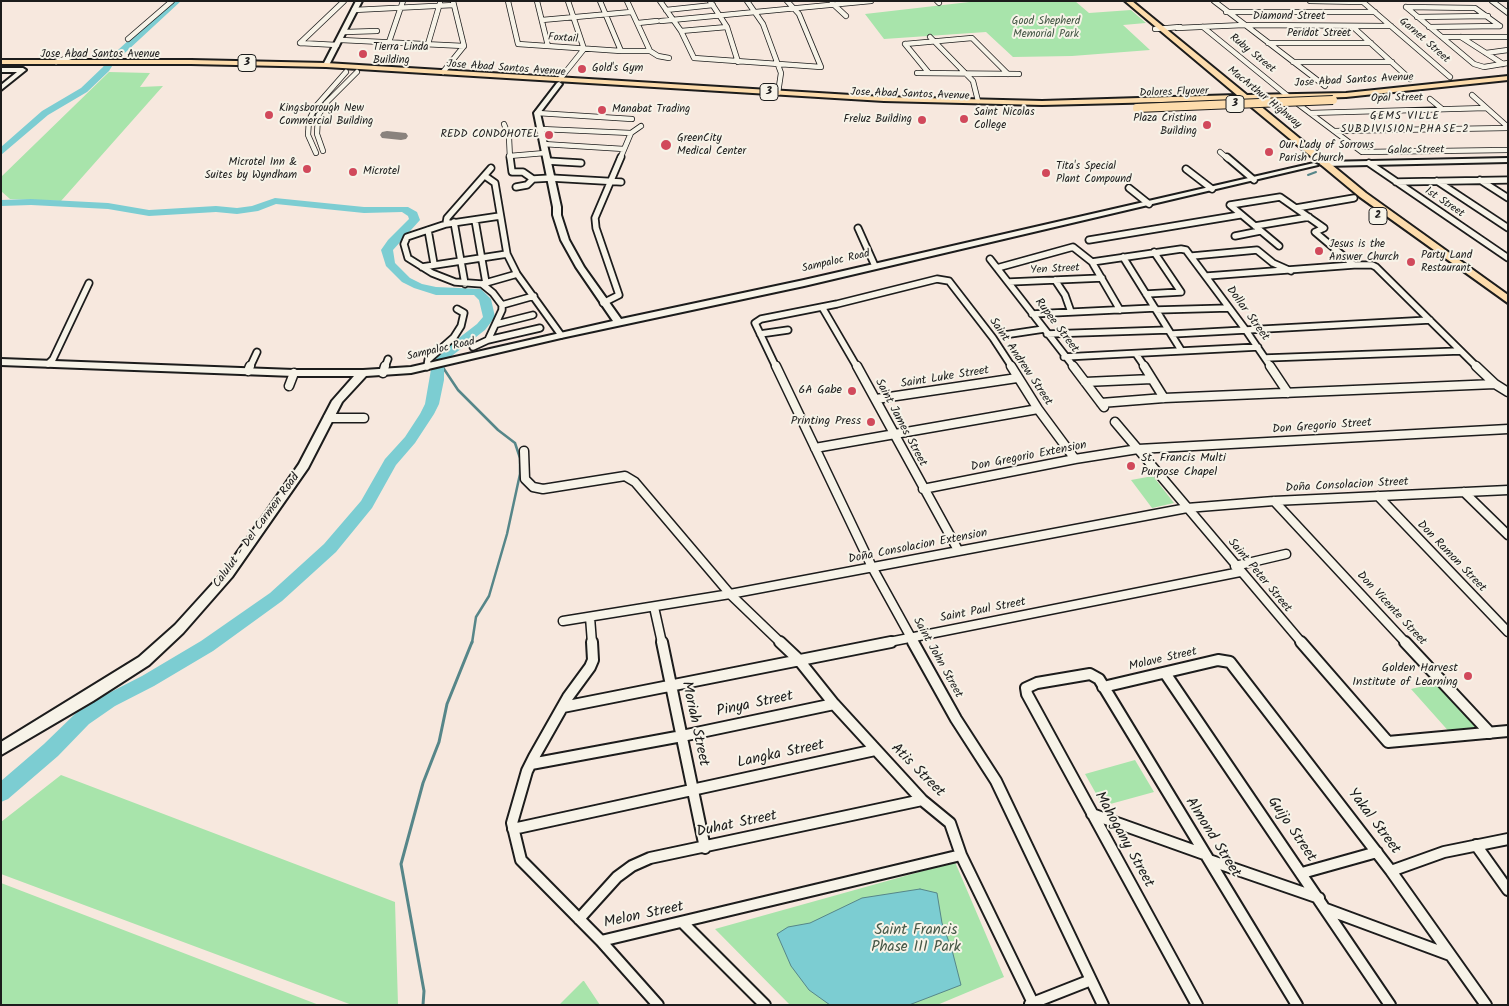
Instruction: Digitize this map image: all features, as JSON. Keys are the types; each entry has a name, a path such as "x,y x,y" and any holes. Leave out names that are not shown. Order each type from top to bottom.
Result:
{"highway":[{"name":"MacArthur Highway","path":"1124,1 1247,104 1325,164 1354,198 1508,309"},
{"name":"MacArthur Highway","path":"1128,1 1234,102 1235,107"},
{"name":"Jose Abad Santos Avenue","path":"3,62 56,62 79,57 98,64"},
{"name":"Jose Abad Santos Avenue","path":"3,62 256,66 326,65 560,81 856,97 1063,103 1201,100 1227,97 1247,104"},
{"name":"Jose Abad Santos Avenue","path":"275,66 346,72 498,77"},
{"name":"Jose Abad Santos Avenue","path":"1218,108 1289,96 1350,99 1508,80"},
{"name":"Jose Abad Santos Avenue","path":"560,81 796,101 953,108 1118,111"},
{"path":"796,101 813,99 816,95"},
{"path":"1289,96 1298,104"},
{"path":"825,102 829,99 856,97"},
{"name":"Dolores Flyover","path":"1088,110 1331,98 1350,99"},
{"path":"1259,111 1261,107 1265,106 1350,99"},
{"name":"Dolores Flyover","path":"1063,103 1134,108"},
{"name":"MacArthur Highway","path":"1247,104 1259,111 1389,215 1508,300"},
{"name":"Jose Abad Santos Avenue","path":"1134,108 1218,108 1247,104"}],"main road":[{"path":"326,65 345,32 359,1"},
{"path":"1,70 23,70 1,88"},
{"path":"560,81 537,113 557,215 566,240 580,267 618,322"},
{"name":"Galac Street","path":"1325,164 1508,160"},
{"name":"Sampaloc Road","path":"1,362 363,374 429,367 618,322 1325,164"},
{"name":"Calulut - Del Carmen Road","path":"1,749 132,668 179,629 228,574 304,465 328,418 348,386 363,374"}],"street":[{"path":"128,39 172,1"},
{"path":"344,1 300,43 389,42 464,46"},
{"path":"389,42 403,1"},
{"name":"Foxtail","path":"508,1 518,44 621,51 650,51"},
{"path":"537,1 548,46"},
{"path":"560,81 584,49 575,17 568,1"},
{"path":"600,1 621,51"},
{"path":"627,1 650,51 658,56 669,58"},
{"path":"660,1 681,31 692,56 697,59 821,67 799,14 787,1"},
{"path":"747,1 763,24 782,76 778,92"},
{"path":"638,23 833,3 871,1"},
{"path":"1214,1 1324,86"},
{"path":"1310,1 1361,2"},
{"path":"1492,1 1508,13"},
{"path":"858,2 862,6"},
{"name":"Garnet Street","path":"1361,2 1450,77"},
{"path":"354,10 453,3 464,46"},
{"path":"666,10 711,3 727,26 738,62"},
{"path":"833,3 846,16"},
{"path":"428,44 440,4"},
{"path":"1429,27 1500,26 1488,16 1473,7 1406,7 1429,27 1478,66"},
{"path":"542,20 631,12"},
{"path":"1226,12 1375,12"},
{"path":"1417,17 1488,16"},
{"name":"Diamond Street","path":"1158,29 1244,25 1391,26"},
{"path":"681,31 727,26"},
{"path":"1352,26 1410,79"},
{"name":"Ruby Street","path":"1203,27 1289,96"},
{"path":"345,32 377,31"},
{"path":"930,36 974,83 978,102"},
{"path":"1442,37 1508,37"},
{"path":"1461,37 1505,63"},
{"path":"928,72 905,44 972,38 1008,74"},
{"name":"Peridot Street","path":"1268,43 1371,43"},
{"path":"442,72 464,46"},
{"path":"1486,53 1508,50"},
{"path":"1293,62 1392,62"},
{"path":"1477,72 1474,68 1478,66 1505,63"},
{"path":"316,153 309,141 309,119 317,105 346,72"},
{"path":"323,151 317,133 318,116 333,96 357,72"},
{"path":"917,73 1019,74"},
{"path":"1472,95 1508,127"},
{"path":"325,96 333,96"},
{"path":"1350,99 1357,110"},
{"path":"1430,99 1441,108"},
{"path":"1298,104 1359,151 1365,153 1508,150"},
{"name":"Opal Street","path":"1310,112 1486,108"},
{"path":"537,113 632,120"},
{"path":"504,124 509,137 510,169 512,172 523,172 533,179 551,178 621,182"},
{"path":"603,302 619,295 595,222 609,182 631,133 641,126"},
{"path":"1334,131 1508,127"},
{"path":"540,129 631,133"},
{"path":"308,134 317,133"},
{"path":"509,156 624,149"},
{"path":"1220,152 1254,180"},
{"path":"545,153 581,163"},
{"name":"1st Street","path":"1369,164 1508,258"},
{"path":"446,224 447,218 490,168"},
{"path":"1186,169 1212,189"},
{"path":"485,176 495,183 507,254 518,274 561,335"},
{"path":"516,187 527,185 533,179"},
{"path":"1480,180 1508,198"},
{"path":"1396,182 1508,180"},
{"path":"1437,181 1508,228"},
{"path":"1129,188 1149,204"},
{"path":"1279,246 1240,215 1231,204 1277,196 1283,198 1324,228 1315,232 1354,265"},
{"path":"1296,208 1354,198"},
{"path":"1089,240 1240,215"},
{"path":"500,216 454,222 407,237 404,244 408,258 445,279 464,284 484,284 518,274"},
{"path":"1255,226 1309,217"},
{"path":"475,220 483,258 484,284 502,305 501,316 488,340"},
{"path":"454,222 464,284"},
{"path":"858,228 875,266"},
{"path":"428,230 434,264"},
{"path":"1235,236 1260,231"},
{"path":"997,268 1067,248 1073,248 1092,262 1120,310"},
{"name":"Dollar Street","path":"1154,252 1181,249 1186,250 1192,256 1266,358 1288,393"},
{"path":"1192,256 1257,250 1273,263 1291,271"},
{"path":"1092,262 1154,252 1180,292 1146,294"},
{"path":"422,267 507,254"},
{"path":"1123,257 1181,350"},
{"name":"Rupee Street","path":"990,259 1102,405 1164,398"},
{"path":"1207,276 1372,265 1495,384 1508,392"},
{"name":"Yen Street","path":"1009,282 1102,278"},
{"name":"Saint Andrew Street","path":"822,307 937,279 950,282 993,338 1038,409 1075,459"},
{"path":"1055,280 1065,295 1072,312"},
{"path":"48,364 53,359 89,283"},
{"path":"502,305 534,296"},
{"name":"Saint John Street","path":"822,307 756,321 760,334 872,567 956,719 996,781 1103,1005"},
{"name":"Saint James Street","path":"822,307 876,400 958,550"},
{"path":"1032,314 1229,308"},
{"path":"429,367 428,360 454,337 461,326 465,315 461,310 457,309"},
{"path":"497,324 533,315"},
{"path":"1004,335 1046,332 1243,330 1430,320"},
{"path":"473,347 488,340 540,328"},
{"path":"760,334 788,330"},
{"path":"1064,357 1258,347"},
{"path":"1266,358 1460,351"},
{"path":"248,371 258,352"},
{"path":"1136,354 1164,398 1495,384"},
{"path":"384,373 388,359"},
{"path":"289,386 294,372"},
{"name":"Saint Luke Street","path":"876,400 1017,378"},
{"path":"1084,382 1152,379"},
{"path":"815,448 1038,409"},
{"path":"328,418 364,418"},
{"name":"Saint Peter Street","path":"1115,422 1238,569 1388,742 1490,733"},
{"name":"Don Gregorio Street","path":"1138,449 1508,429"},
{"name":"Don Gregorio Extension","path":"923,489 1075,459 1138,449"},
{"name":"Atis Street","path":"524,451 526,479 533,487 543,489 625,476 631,478 646,492 730,594 798,659 834,704 922,800 950,823 961,855 1030,1004"},
{"name":"Doña Consolacion Street","path":"1187,508 1274,501 1508,490"},
{"path":"1464,492 1508,535"},
{"name":"Don Ramon Street","path":"1378,496 1508,632"},
{"name":"Don Vicente Street","path":"1274,501 1490,733"},
{"name":"Doña Consolacion Extension","path":"563,621 654,608 1187,508"},
{"name":"Saint Paul Street","path":"563,707 798,659 912,638 1238,569 1286,554"},
{"name":"Moriah Street","path":"654,608 694,788 705,848"},
{"name":"Melon Street","path":"590,617 593,660 563,707 531,764 512,824 521,860 601,941 683,923 961,855"},
{"name":"Molave Street","path":"1102,687 1218,660 1230,662"},
{"name":"Yakal Street","path":"1230,662 1392,871 1486,1005"},
{"name":"Guijo Street","path":"1165,673 1390,1005"},
{"name":"Mahogany Street","path":"1102,687 1095,676 1090,674 1037,683 1026,688 1027,694 1197,1005"},
{"name":"Almond Street","path":"1102,687 1298,1005"},
{"name":"Pinya Street","path":"531,764 682,736 834,704"},
{"path":"1490,733 1508,731"},
{"name":"Langka Street","path":"513,828 875,750"},
{"name":"Duhat Street","path":"579,919 617,877 632,866 650,858 705,848 922,800"},
{"path":"1092,814 1319,898"},
{"path":"1392,871 1444,852 1508,839"},
{"path":"1476,845 1508,890"},
{"path":"1302,873 1377,852"},
{"path":"1326,909 1450,955"},
{"path":"683,923 765,1005"},
{"path":"601,941 658,1005"},
{"path":"1030,1004 1091,980"}],"green space":[{"name":"Good Shepherd Memorial Park","path":"978,1 1075,1 1089,13 1131,10 1146,23 1123,25 1150,50 1072,56 1013,57 986,32 884,39 865,14"},
{"path":"109,72 150,73 140,87 163,86 61,201 10,199 1,191 1,177"},
{"path":"513,78 810,98 512,79"},
{"path":"1153,476 1174,503 1152,508 1131,480"},
{"path":"1441,682 1487,732 1452,735 1411,689"},
{"path":"1135,760 1154,792 1103,806 1085,774"},
{"path":"61,775 395,902 398,1005 352,1005 1,874 1,822"},
{"name":"Saint Francis Phase III Park","path":"955,862 1004,977 937,1005 790,1005 715,929"},
{"path":"1,883 319,1005 1,1005"},
{"path":"583,981 600,1005 559,1005"}],"water":[{"path":"920,889 937,893 942,923 952,950 961,985 909,1005 830,1005 809,990 791,966 777,934 788,927 810,923 862,898"}],"waterway":[{"path":"1,152 45,113 84,90 106,69 111,61 177,1"},
{"path":"1308,175 1316,172"},
{"path":"1,203 31,202 108,206 149,213 216,209 237,211 254,209 275,201 364,210 404,209 413,214 415,220 392,242 387,250 390,264 406,280 418,286 436,291 477,292 485,299 489,317 481,327 438,361 437,380 432,404 427,414 410,440 390,462 367,504 330,548 276,597 207,646 148,681 109,701 83,718 51,750 1,793"},
{"path":"438,361 442,367"},
{"path":"442,366 458,390 498,430 515,443 520,458 520,474 507,534 489,596 476,617 472,643"},
{"path":"423,1005 424,991 401,864 423,783 439,742 447,704 472,642"}],"taxiway":[{"path":"387,135 401,136"}],"place":[{"name":"Tierra Linda Building","path":"363,54"},
{"name":"Gold's Gym","path":"582,69"},
{"name":"Manabat Trading","path":"602,110"},
{"name":"Kingsborough New Commercial Building","path":"269,115"},
{"name":"Saint Nicolas College","path":"964,119"},
{"name":"Freluz Building","path":"922,120"},
{"name":"Plaza Cristina Building","path":"1207,125"},
{"name":"REDD CONDOHOTEL","path":"549,135"},
{"name":"GreenCity Medical Center","path":"666,145"},
{"name":"Our Lady of Sorrows Parish Church","path":"1269,152"},
{"name":"Microtel Inn & Suites by Wyndham","path":"307,169"},
{"name":"Microtel","path":"353,172"},
{"name":"Tita's Special Plant Compound","path":"1046,173"},
{"name":"Jesus is the Answer Church","path":"1319,251"},
{"name":"Party Land Restaurant","path":"1411,262"},
{"name":"6A Gabe","path":"852,391"},
{"name":"Printing Press","path":"871,422"},
{"name":"St. Francis Multi Purpose Chapel","path":"1131,466"},
{"name":"Golden Harvest Institute of Learning","path":"1468,676"}],"district":[{"name":"GEMS VILLE SUBDIVISION PHASE 2","path":"1405,123"}]}
